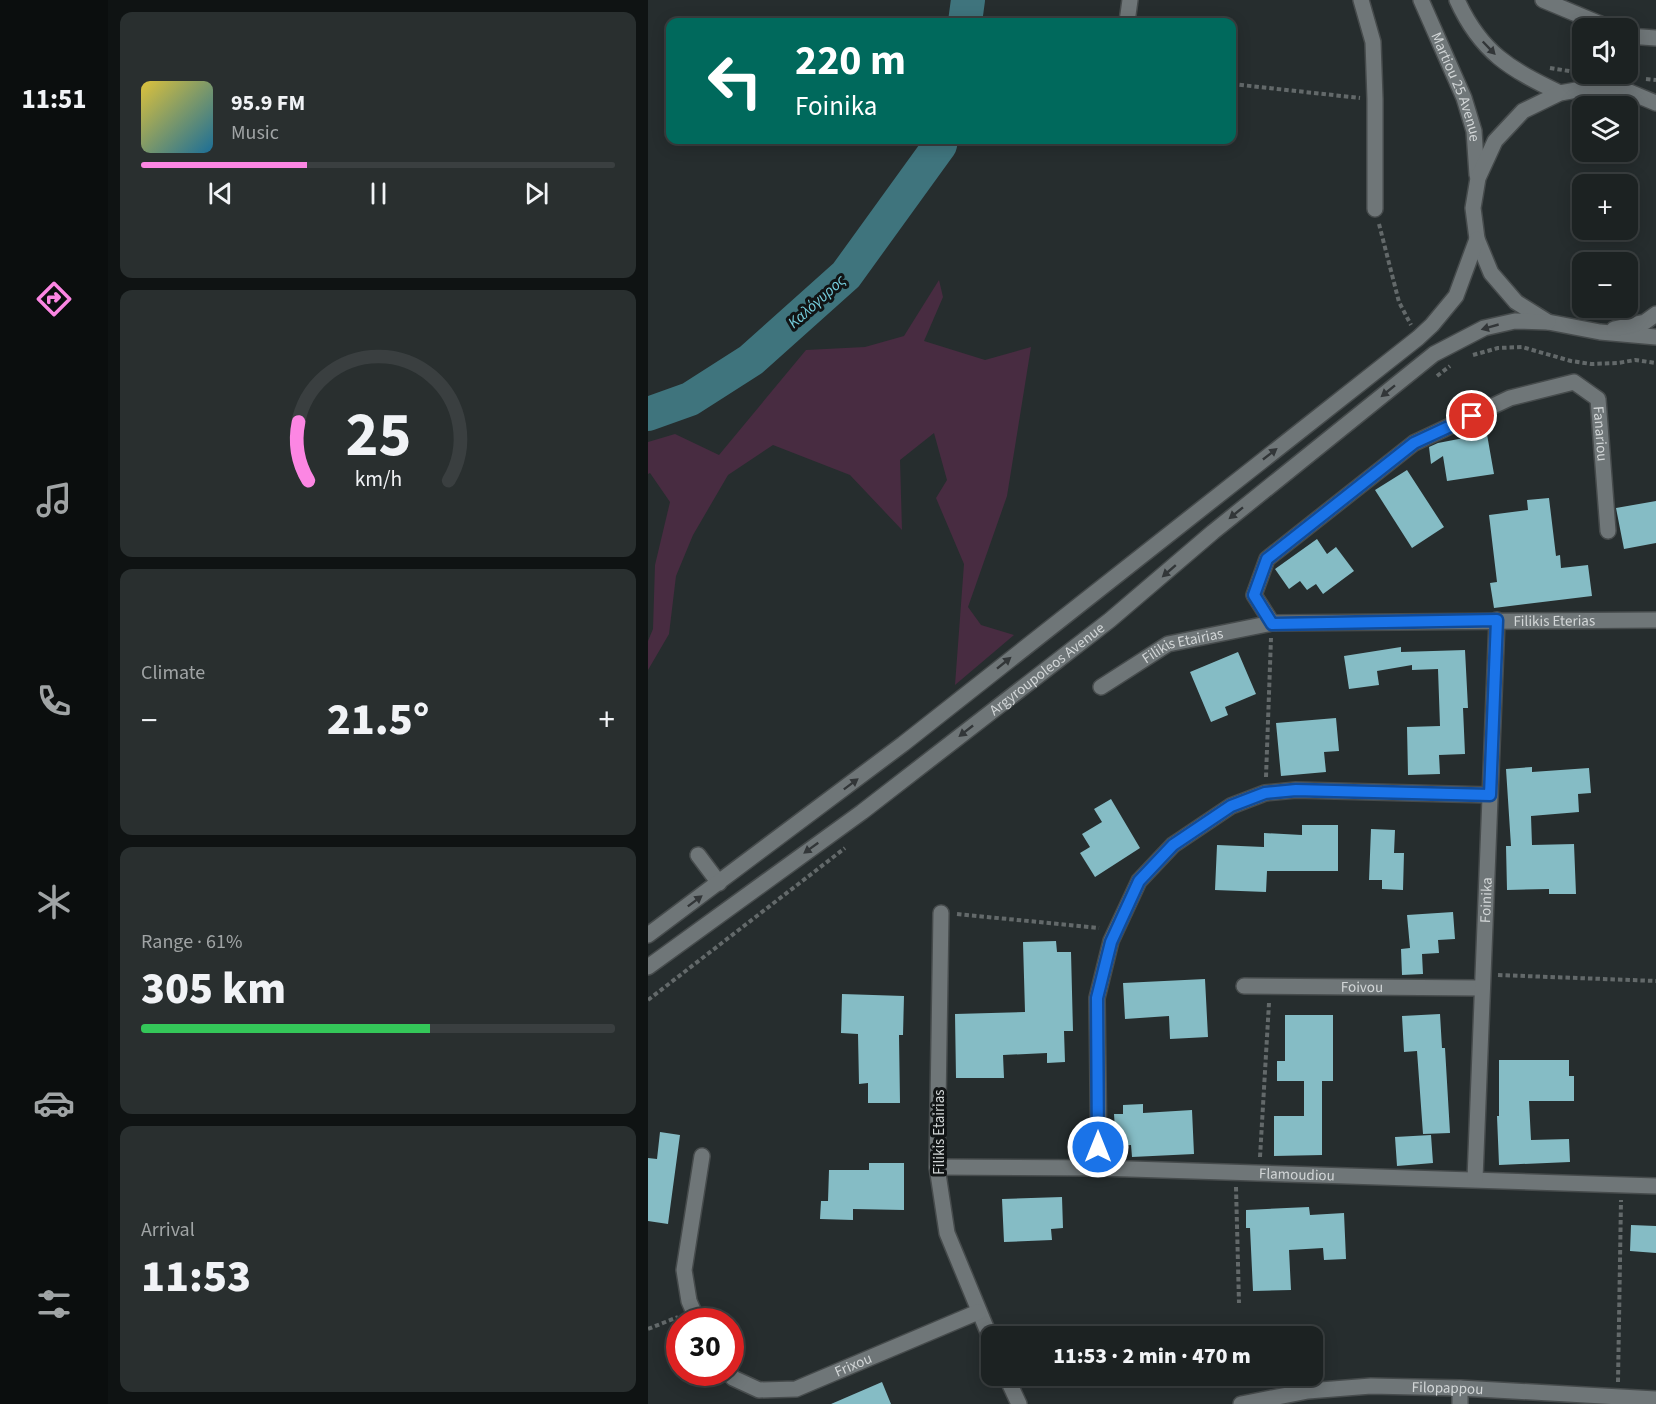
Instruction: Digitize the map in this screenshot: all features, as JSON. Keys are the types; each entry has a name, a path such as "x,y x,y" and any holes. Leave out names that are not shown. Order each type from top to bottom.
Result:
{"street":[{"path":"1128,18 1130,0"},
{"path":"1361,0 1373,42 1376,99 1375,209"},
{"name":"Martiou 25 Avenue","path":"1421,0 1464,98 1474,131 1478,178"},
{"path":"1457,0 1476,33 1491,52 1511,68 1560,93"},
{"path":"1543,0 1586,18"},
{"path":"1638,37 1656,38"},
{"path":"1656,103 1627,91 1593,87 1560,93 1523,111 1495,141 1478,178 1473,208 1477,239 1491,273 1516,302 1548,322 1600,332 1656,337"},
{"name":"Argyroupoleos Avenue","path":"648,935 903,744 1189,517 1415,332 1432,326 1456,296 1477,239"},
{"path":"1600,332 1645,322 1656,314"},
{"name":"Argyroupoleos Avenue","path":"648,967 862,812 1110,620 1213,532 1434,354 1484,328 1515,321 1548,322"},
{"name":"Fanariou","path":"1272,624 1254,595 1267,559 1414,443 1510,398 1574,382 1598,399 1608,531"},
{"name":"Foinika","path":"1475,1179 1497,620"},
{"name":"Filikis Eterias","path":"1272,624 1656,620"},
{"name":"Filikis Etairias","path":"1101,687 1168,644 1272,624"},
{"path":"1099,1168 1097,998 1111,942 1139,881 1173,845 1231,806 1265,793 1296,790 1490,795"},
{"path":"698,855 719,883"},
{"name":"Filikis Etairias","path":"941,912 937,1167 947,1233 985,1326"},
{"name":"Foivou","path":"1244,986 1482,981"},
{"path":"692,1308 684,1270 702,1156"},
{"name":"Flamoudiou","path":"937,1167 1099,1168 1656,1186"},
{"name":"Frixou","path":"744,1383 759,1390 796,1389 978,1312"},
{"path":"1011,1386 1019,1404"},
{"name":"Filopappou","path":"1241,1404 1308,1390 1371,1386 1460,1388 1656,1399"},
{"path":"1460,1388 1460,1404"}],"path":[{"path":"1544,65 1553,69 1572,71"},
{"path":"1236,84 1376,99"},
{"path":"1375,209 1399,302 1415,332"},
{"path":"1415,332 1418,318"},
{"path":"1472,355 1498,348 1522,347 1571,361 1591,364 1635,360 1656,363"},
{"path":"1432,380 1454,364"},
{"path":"1265,793 1272,624"},
{"path":"648,1000 846,847"},
{"path":"941,912 1117,930"},
{"path":"1482,981 1656,981"},
{"path":"1259,1173 1270,987"},
{"path":"1236,1172 1239,1303"},
{"path":"1617,1397 1622,1185"},
{"path":"648,1329 666,1324"}],"shaded area":[{"path":"939,280 943,297 924,341 985,360 1031,347 1007,496 968,607 981,625 1014,635 955,685 964,564 936,498 947,480 934,433 900,460 902,530 850,475 773,445 728,475 693,535 676,576 669,634 648,670 648,641 653,629 655,565 670,502 650,473 648,474 648,442 675,434 719,455 806,350 865,347 904,336"}],"building":[{"path":"1485,423 1494,474 1447,481 1443,456 1431,464 1429,447 1469,437 1467,429"},
{"path":"1407,470 1444,527 1412,548 1375,490"},
{"path":"1549,498 1556,556 1560,555 1561,568 1588,565 1592,596 1494,608 1490,583 1497,582 1489,515 1528,510 1527,500"},
{"path":"1656,501 1656,543 1624,549 1616,508"},
{"path":"1317,539 1327,554 1336,547 1354,571 1323,594 1316,584 1307,590 1300,581 1289,589 1275,569"},
{"path":"1401,647 1401,652 1465,650 1468,708 1463,708 1465,754 1439,755 1440,774 1408,775 1407,727 1440,726 1438,669 1412,670 1412,665 1377,671 1379,685 1349,689 1344,656"},
{"path":"1238,652 1256,694 1225,707 1228,715 1211,722 1190,672"},
{"path":"1336,718 1339,751 1324,752 1326,772 1281,776 1276,723"},
{"path":"1532,767 1532,772 1589,768 1591,793 1578,794 1579,812 1531,816 1532,845 1574,844 1576,894 1549,894 1549,889 1507,890 1506,846 1511,846 1506,769"},
{"path":"1111,799 1140,848 1095,877 1080,853 1090,847 1082,834 1102,822 1094,809"},
{"path":"1302,825 1338,825 1338,871 1267,871 1266,892 1215,890 1217,845 1264,847 1264,833 1302,835"},
{"path":"1371,829 1395,830 1394,853 1404,853 1403,890 1382,889 1382,880 1369,880"},
{"path":"1453,912 1455,939 1438,940 1439,953 1422,954 1423,974 1402,975 1401,949 1410,948 1407,915"},
{"path":"1056,941 1057,952 1071,952 1073,1031 1064,1031 1065,1062 1047,1063 1047,1053 1003,1055 1004,1078 956,1078 955,1014 1025,1012 1023,942"},
{"path":"1205,979 1208,1037 1170,1039 1169,1016 1125,1019 1123,983"},
{"path":"842,994 904,996 903,1035 899,1035 900,1103 868,1103 868,1083 859,1084 858,1034 841,1033"},
{"path":"1440,1014 1442,1048 1445,1048 1450,1133 1423,1134 1417,1051 1404,1052 1402,1016"},
{"path":"1285,1015 1333,1015 1333,1081 1322,1081 1322,1155 1274,1156 1274,1116 1304,1116 1304,1081 1277,1081 1277,1061 1285,1061"},
{"path":"1499,1060 1569,1060 1569,1076 1574,1076 1574,1101 1529,1101 1531,1140 1569,1139 1570,1162 1499,1165 1497,1116 1499,1116"},
{"path":"1143,1104 1143,1113 1192,1110 1194,1154 1132,1157 1131,1145 1116,1146 1114,1114 1123,1114 1123,1105"},
{"path":"660,1132 680,1135 668,1224 648,1221 648,1158 657,1159"},
{"path":"1431,1135 1433,1163 1397,1166 1395,1137"},
{"path":"869,1163 904,1163 904,1210 853,1209 853,1220 820,1219 821,1201 828,1201 829,1170 869,1170"},
{"path":"1062,1197 1063,1228 1051,1229 1052,1240 1004,1242 1002,1199"},
{"path":"1309,1207 1310,1215 1344,1213 1346,1259 1324,1260 1323,1248 1289,1250 1291,1290 1253,1291 1250,1228 1246,1228 1246,1210"},
{"path":"1631,1225 1656,1226 1656,1253 1630,1251"},
{"path":"882,1382 891,1404 831,1404"}],"waterway":[{"name":"Καλόγυρος","path":"966,18 968,0"},
{"name":"Καλόγυρος","path":"648,414 690,399 751,360 846,275 940,144"}],"route":[{"path":"1098,1147 1097,998 1111,942 1139,881 1173,845 1231,806 1265,793 1296,790 1490,795 1497,620 1272,624 1254,595 1267,559 1414,443 1472,416"}]}
